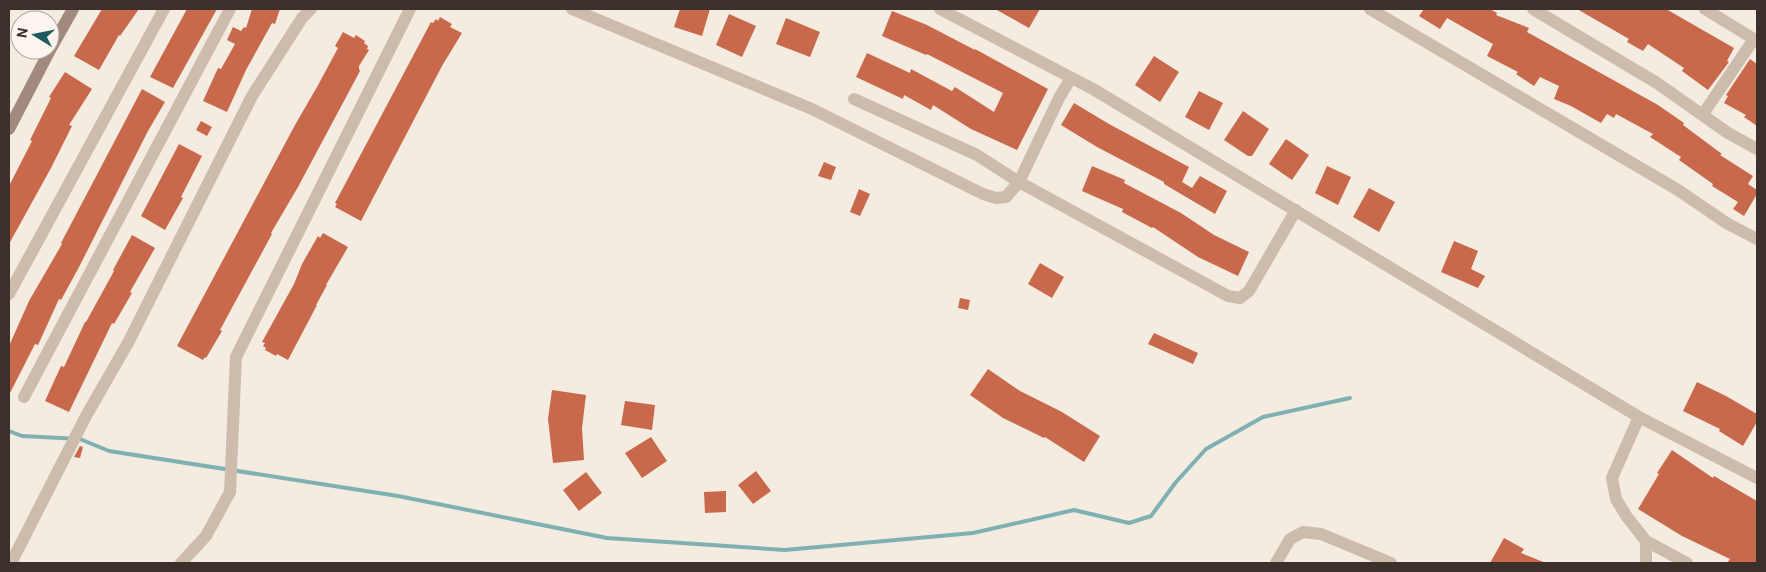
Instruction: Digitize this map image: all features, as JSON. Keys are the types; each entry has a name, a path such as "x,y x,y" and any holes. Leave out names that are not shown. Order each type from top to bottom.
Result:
{"street":[{"path":"60,32 73,9"},
{"path":"9,294 164,9"},
{"path":"24,397 230,9"},
{"path":"15,559 86,416 129,341 252,96 302,18 311,9"},
{"path":"181,563 206,536 230,492 236,357 410,9"},
{"path":"572,9 812,109 983,194 996,198 1006,197 1020,182 1059,98 1071,78"},
{"path":"940,9 1071,78 1296,210 1639,417 1757,478"},
{"path":"1370,9 1669,185 1728,224 1757,239"},
{"path":"1533,9 1657,83 1728,133 1757,149"},
{"path":"1703,114 1756,40 1705,9"},
{"path":"9,129 45,60"},
{"path":"854,99 977,155 1020,182 1228,296 1240,298 1249,291 1296,210"},
{"path":"1639,417 1612,478 1616,499 1626,517 1646,541 1687,563"},
{"path":"1276,563 1290,539 1303,532 1321,534 1391,563"},
{"path":"1646,541 1646,563"}],"building":[{"path":"102,9 139,9 119,35 99,70 74,56"},
{"path":"187,9 217,9 173,88 150,77"},
{"path":"252,9 280,9 275,24 272,23 246,70 227,112 203,101 218,68 221,69 235,44 227,40 233,27 241,31 244,27 246,28"},
{"path":"680,9 710,9 702,36 674,27"},
{"path":"995,9 1040,9 1029,28"},
{"path":"1424,9 1490,9 1497,13 1496,15 1529,28 1527,32 1658,105 1684,123 1683,125 1722,154 1720,155 1753,176 1748,184 1757,190 1757,194 1744,216 1733,209 1738,202 1712,186 1713,184 1679,160 1681,157 1650,137 1653,134 1616,114 1614,118 1607,114 1601,123 1554,99 1559,86 1540,77 1534,86 1516,74 1518,72 1487,56 1493,44 1447,18 1440,29 1419,16"},
{"path":"1577,9 1666,9 1734,48 1727,61 1729,62 1708,90 1682,71 1684,68 1648,44 1643,51 1627,42 1629,39"},
{"path":"892,11 927,25 975,49 1048,89 1017,150 971,129 933,105 931,110 904,95 903,99 856,77 867,53 910,73 911,69 952,91 955,87 994,112 1003,93 927,54 882,36"},
{"path":"729,14 756,26 742,57 716,45"},
{"path":"440,17 452,24 450,27 462,33 442,66 361,221 335,207 337,204 335,203 431,22 433,23 436,19 438,21"},
{"path":"786,18 820,32 810,57 776,44"},
{"path":"343,32 354,38 356,35 365,41 364,43 368,46 367,49 369,50 359,66 360,71 220,330 222,331 203,360 177,346 338,48 335,46"},
{"path":"1154,56 1179,72 1160,102 1135,85"},
{"path":"1750,59 1757,64 1757,126 1744,117 1746,115 1724,103 1728,96 1726,95"},
{"path":"65,72 92,89 69,125 72,126 51,168 9,244 9,186 32,141 30,140 51,98 49,97"},
{"path":"142,89 165,102 148,131 78,269 61,300 59,299 38,345 35,344 9,395 9,346 29,301 62,244"},
{"path":"1199,91 1223,103 1209,130 1185,117"},
{"path":"1074,103 1189,167 1182,182 1192,188 1200,176 1227,191 1215,214 1164,184 1164,182 1097,147 1061,125"},
{"path":"1243,111 1269,129 1252,156 1248,156 1224,140"},
{"path":"201,121 212,127 207,136 196,130"},
{"path":"1286,139 1309,155 1292,180 1269,164"},
{"path":"179,144 202,156 181,197 183,198 165,230 141,216"},
{"path":"824,162 836,167 831,180 818,176"},
{"path":"1092,166 1125,180 1124,183 1181,213 1214,235 1249,252 1238,276 1198,257 1153,227 1122,212 1123,209 1082,191"},
{"path":"1327,166 1351,177 1338,205 1315,193"},
{"path":"1369,188 1395,202 1379,232 1353,217"},
{"path":"859,189 870,194 860,216 850,212"},
{"path":"323,233 348,247 326,285 288,360 265,350 266,348 263,346 265,343 262,342 294,284 302,264 318,236 320,238"},
{"path":"132,235 155,248 130,292 132,293 114,324 112,323 69,412 45,401 61,366 64,367 85,322"},
{"path":"1454,241 1478,251 1471,269 1485,276 1478,288 1441,272"},
{"path":"1040,263 1064,277 1052,298 1028,284"},
{"path":"960,298 970,300 968,310 958,308"},
{"path":"1154,333 1198,353 1193,364 1148,344"},
{"path":"988,369 1020,391 1062,412 1100,436 1084,462 1045,437 1003,418 970,395"},
{"path":"1697,382 1757,414 1757,422 1743,446 1719,431 1720,429 1683,411"},
{"path":"552,390 586,395 582,428 584,460 553,463 548,419"},
{"path":"625,401 655,405 652,430 621,425"},
{"path":"651,437 667,461 642,478 625,453"},
{"path":"80,446 83,447 80,458 74,457"},
{"path":"1672,450 1713,478 1714,476 1757,501 1757,563 1727,563 1730,559 1682,536 1638,509 1659,474 1657,473"},
{"path":"756,471 771,491 753,504 738,485"},
{"path":"586,472 602,493 579,511 563,490"},
{"path":"726,491 726,512 705,513 704,492"},
{"path":"1504,538 1524,549 1521,553 1546,563 1490,563"}],"waterway":[{"path":"9,431 22,436 80,439 109,451 398,496 607,538 785,550 973,533 1074,510 1129,523 1151,516 1176,482 1206,449 1263,417 1350,398"}]}
